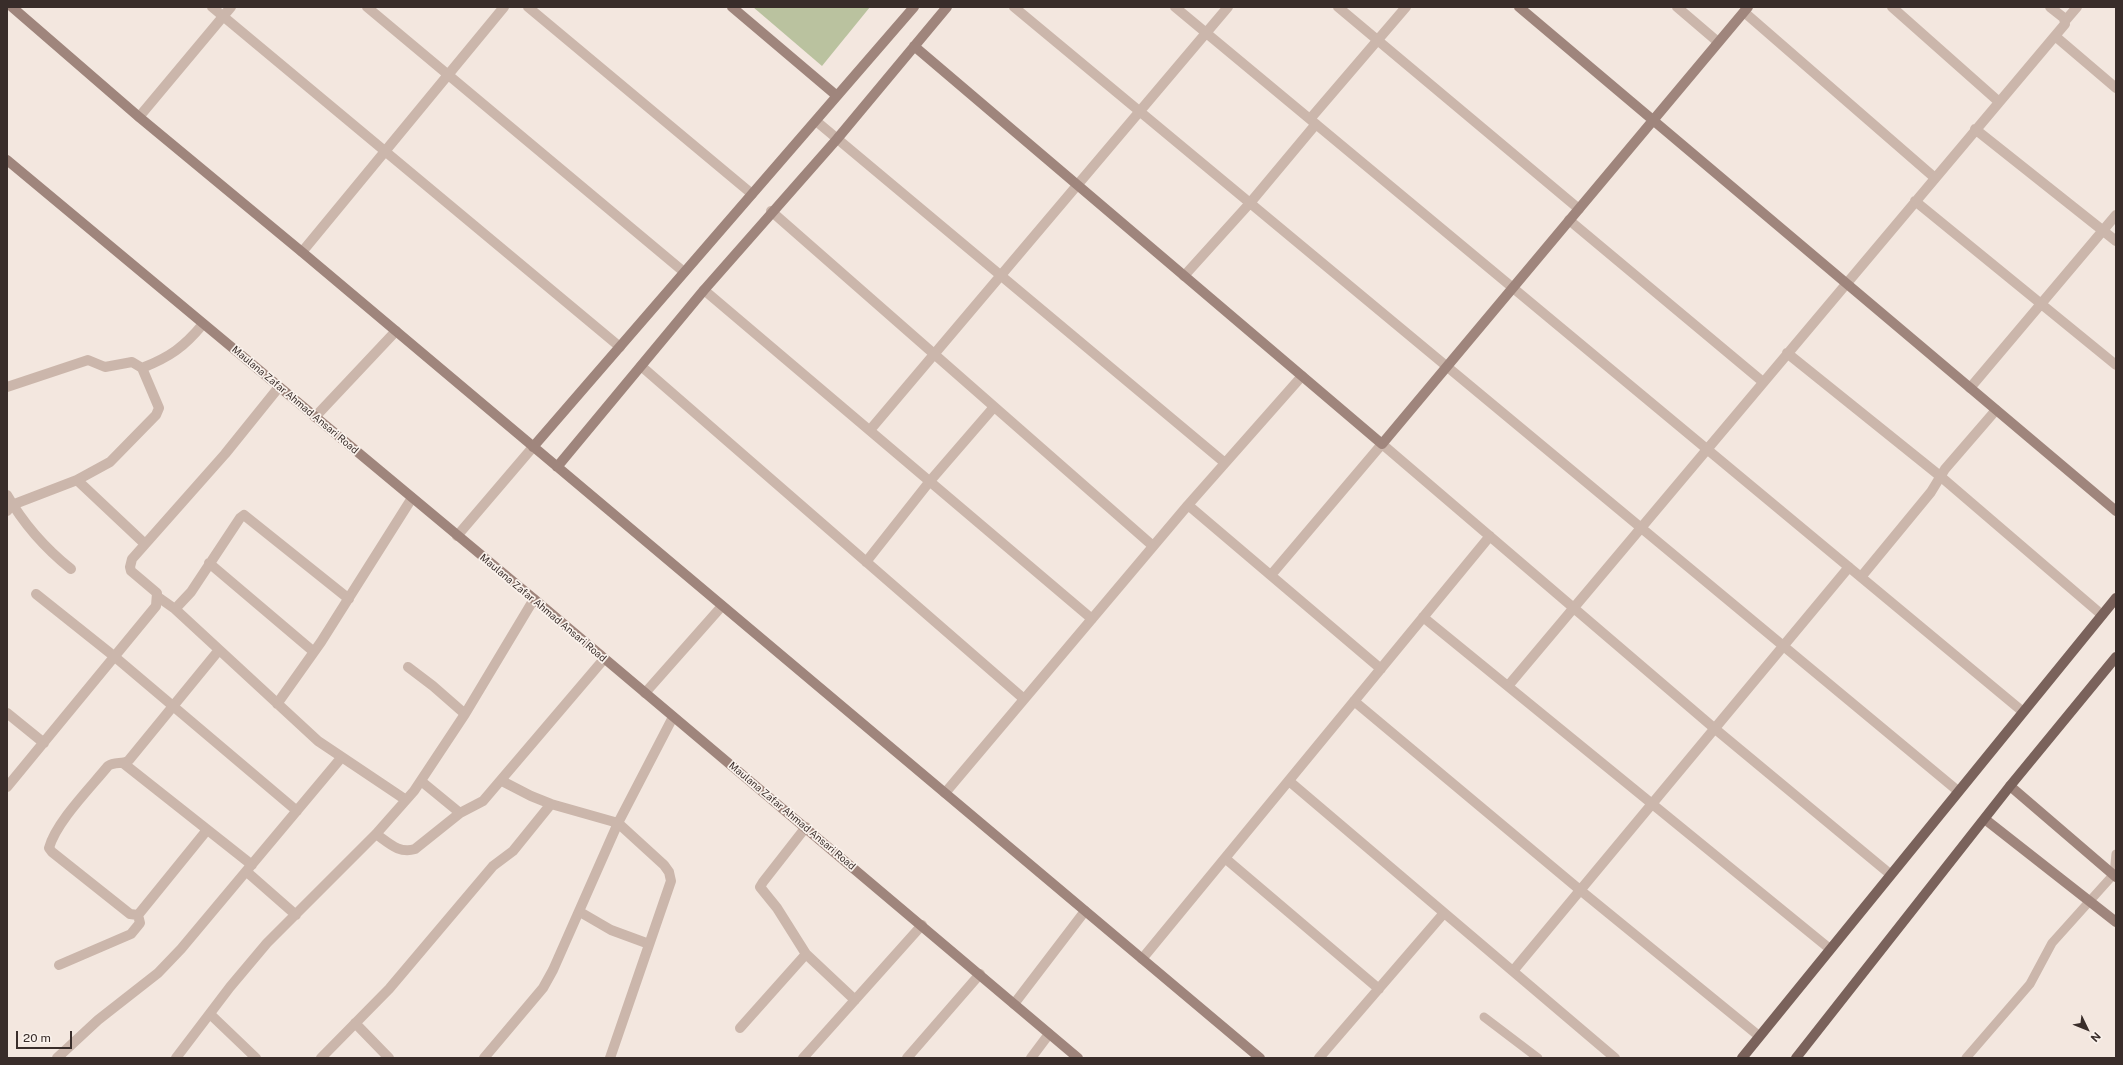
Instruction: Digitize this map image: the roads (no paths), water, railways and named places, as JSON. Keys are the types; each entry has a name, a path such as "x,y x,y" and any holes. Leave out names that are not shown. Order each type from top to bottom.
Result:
{"main road":[{"path":"1742,1058 2022,711 2116,598"},
{"path":"1796,1058 1986,820 2010,786 2116,658"}],"street":[{"path":"12,7 138,117 302,252 1260,1058"},
{"path":"212,7 620,347"},
{"path":"138,117 231,7"},
{"path":"367,7 684,272"},
{"path":"302,252 504,7"},
{"path":"528,7 752,194"},
{"path":"732,7 837,96"},
{"path":"457,536 914,7"},
{"path":"557,467 704,290 771,211 837,139 946,7"},
{"path":"1014,7 1958,791"},
{"path":"1175,7 2022,711"},
{"path":"870,430 1228,7"},
{"path":"1338,7 1579,209"},
{"path":"1184,276 1250,203 1377,40 1406,7"},
{"path":"1519,7 2116,511"},
{"path":"1677,7 1718,42"},
{"path":"1892,7 1998,101"},
{"path":"2050,7 2066,21"},
{"path":"1508,686 1998,101 2055,36 2077,7"},
{"path":"1271,575 1746,9 1934,178"},
{"path":"2055,36 2116,88"},
{"path":"914,46 1714,728 1890,874"},
{"path":"816,121 1225,463"},
{"path":"1975,129 2116,241"},
{"name":"Maulana Zafar Ahmad Ansari Road","path":"7,160 806,827 1078,1058"},
{"path":"1915,201 2116,365"},
{"path":"771,211 1153,546"},
{"path":"1970,388 2116,215"},
{"path":"1568,220 1763,382"},
{"path":"704,290 1092,619"},
{"path":"142,368 164,360 178,351 203,324"},
{"path":"315,417 396,331"},
{"path":"1787,353 1940,476 2102,615"},
{"path":"7,387 88,360 105,367 132,362 142,368 159,408 117,457 99,469 77,480 10,508"},
{"path":"641,366 1024,699"},
{"path":"945,793 1188,505 1302,376"},
{"path":"279,387 225,454 132,559 130,568 131,572 175,609 318,741 341,758 406,800"},
{"path":"866,562 930,481 994,407"},
{"path":"1861,577 1931,492 1940,476 1996,410"},
{"path":"77,480 145,544"},
{"path":"7,494 10,508 51,552 71,569"},
{"path":"277,704 349,599 412,498"},
{"path":"1188,505 1381,669"},
{"path":"175,609 191,592 209,563 240,518 244,515 349,599"},
{"path":"1142,959 1226,859 1490,536"},
{"path":"209,563 314,652"},
{"path":"1513,971 1849,567"},
{"path":"36,594 115,657 297,811"},
{"path":"7,788 156,606 158,596"},
{"path":"176,1058 267,943 376,834 421,781 465,714 534,599"},
{"path":"645,693 722,606"},
{"path":"1423,617 1830,949"},
{"path":"122,763 129,760 220,650"},
{"path":"376,834 400,850 407,851 415,849 460,813 483,801 604,659"},
{"path":"408,667 433,686 465,714"},
{"path":"1354,701 1580,890 1759,1036"},
{"path":"7,713 44,743"},
{"path":"484,1058 543,988 553,970 580,912 618,823 673,717"},
{"path":"57,1058 110,1010 158,973 196,933 341,758"},
{"path":"138,915 130,914 52,852 49,848 51,840 68,815 108,766 116,762 122,763 208,830 296,915"},
{"path":"502,780 531,796 551,804 618,823 664,865 669,872 671,881 610,1058"},
{"path":"421,781 460,813"},
{"path":"1289,781 1615,1058"},
{"path":"2010,786 2115,876"},
{"path":"321,1058 389,989 494,866 513,851 551,804"},
{"path":"1986,820 2116,922"},
{"path":"806,827 760,887 777,908 806,954 855,1000"},
{"path":"138,915 208,830"},
{"path":"1226,859 1379,988"},
{"path":"1014,1004 1085,911"},
{"path":"580,912 611,930 649,944"},
{"path":"1319,1058 1444,913"},
{"path":"59,965 131,934 140,923 138,915"},
{"path":"803,1058 922,925"},
{"path":"740,1028 806,954"},
{"path":"907,1058 980,974"},
{"path":"210,1014 256,1058"},
{"path":"355,1023 389,1058"},
{"path":"1031,1058 1049,1034"}],"lane":[{"path":"1966,1058 2030,984 2052,943 2115,876 2116,854"},
{"path":"1484,1017 1538,1058"}]}
